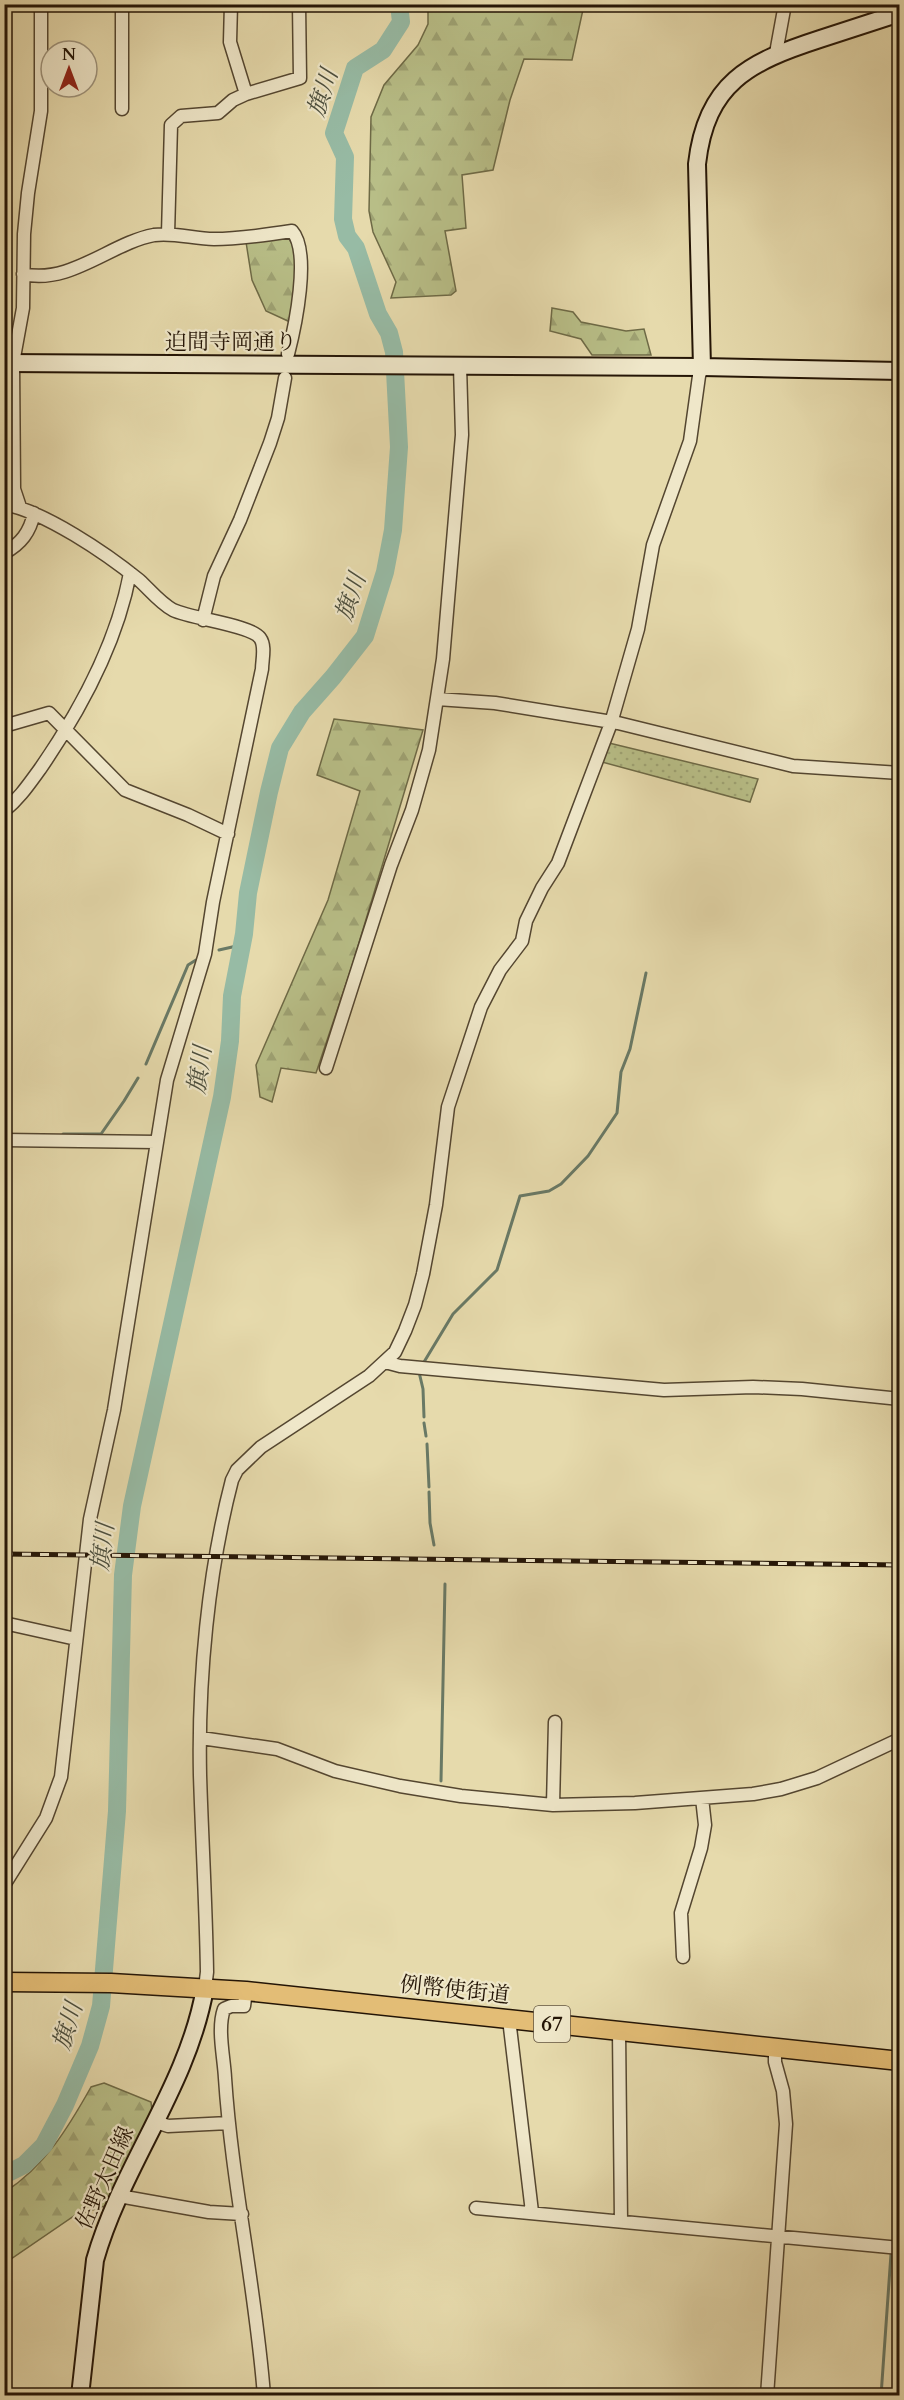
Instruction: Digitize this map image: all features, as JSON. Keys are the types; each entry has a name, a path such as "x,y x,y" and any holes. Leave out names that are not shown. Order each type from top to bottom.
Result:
{"main road":[{"name":"例幣使街道","path":"4,1982 197,1987 246,1991 900,2061"}],"street":[{"path":"20,507 14,489 9,363 23,308 24,234 41,111 41,4"},
{"path":"122,4 122,109"},
{"path":"231,4 230,42 246,94"},
{"path":"168,234 171,125 181,116 218,113 233,100 246,94 300,78 299,4"},
{"path":"776,53 785,4"},
{"path":"197,1987 207,1972 201,1738 204,1669 214,1557 232,1480 237,1470 261,1447 362,1382 385,1362 400,1341 417,1297 436,1204 448,1107 481,1007 500,970 522,941 526,921 542,888 558,863 611,723 638,629 653,545 689,447 702,367 697,164 700,140 707,118 720,96 733,81 755,64 776,53 900,13"},
{"path":"23,274 41,276 64,271 91,262 131,242 155,235 168,234 212,239 292,231 300,243 300,272 297,319 288,354"},
{"name":"迫間寺岡通り","path":"9,363 900,370"},
{"path":"326,1068 391,865 412,810 429,750 443,659 462,435 458,366"},
{"path":"203,620 214,576 240,520 270,443 278,418 285,378"},
{"path":"4,504 20,507 33,513 103,552 165,605 203,620 250,631 260,637 263,648 262,669 213,902 205,954 167,1080 114,1410 90,1519 61,1777 46,1818 4,1885"},
{"path":"4,553 21,542 28,532 33,513"},
{"path":"4,811 20,797 66,729 99,666 114,631 126,594 129,573"},
{"path":"437,699 495,703 611,723 793,766 900,773"},
{"path":"4,726 49,713 125,790 228,834"},
{"path":"4,1140 156,1142"},
{"path":"385,1362 400,1366 664,1390 753,1387 802,1389 900,1399"},
{"path":"4,1623 76,1639"},
{"path":"553,1805 555,1722"},
{"path":"201,1738 277,1749 335,1772 389,1784 461,1796 553,1805 634,1803 753,1794 799,1784 900,1739"},
{"path":"683,1957 681,1913 701,1848 705,1825 702,1798"},
{"name":"佐野太田線","path":"80,2396 95,2260 118,2196 187,2056 198,2021 197,1987"},
{"path":"246,1991 244,2006 227,2007 222,2013 229,2123 260,2336 264,2396"},
{"path":"509,2019 532,2212"},
{"path":"619,2031 621,2221"},
{"path":"767,2396 786,2124 783,2091 775,2062 775,2048"},
{"path":"156,2122 168,2126 229,2123"},
{"path":"118,2196 209,2212 242,2214"},
{"path":"476,2208 900,2248"}],"green space":[{"path":"428,5 584,5 572,60 524,59 510,100 493,170 462,175 466,228 445,231 456,291 451,295 391,298 396,282 373,232 369,211 371,117 384,85 418,45 428,24"},
{"path":"287,236 297,248 294,316 288,321 266,311 252,280 246,242"},
{"path":"552,308 573,312 581,322 626,331 644,329 651,355 592,355 581,339 550,331"},
{"path":"334,719 423,730 352,966 316,1073 281,1068 272,1102 260,1097 256,1065 328,900 360,791 317,775"},
{"path":"609,743 758,779 750,802 602,762"},
{"path":"104,2083 151,2102 152,2111 105,2206 74,2216 5,2263 5,2192 44,2158 91,2087"}],"waterway":[{"name":"旗川","path":"4,2175 24,2165 44,2145 65,2105 90,2046 101,2006 117,1811 123,1575 132,1506 222,1097 230,1041 232,996 244,934 248,893 269,792 280,748 302,712 365,636 385,572 393,530 399,447 394,352 389,333 378,314 356,248 347,236 343,219 345,157 334,133 355,68 383,50 401,22 399,4"},
{"path":"219,950 241,945"},
{"path":"146,1064 188,965 196,960"},
{"path":"424,1362 453,1314 497,1270 520,1196 549,1191 561,1184 588,1156 617,1113 621,1072 630,1049 646,973"},
{"path":"63,1134 101,1134 138,1078"},
{"path":"419,1372 423,1389 424,1417"},
{"path":"424,1423 426,1436"},
{"path":"427,1444 429,1487"},
{"path":"429,1492 430,1523 434,1545"},
{"path":"441,1781 445,1584"},
{"path":"881,2396 891,2254"}],"railway":[{"path":"4,1554 900,1565"}]}
